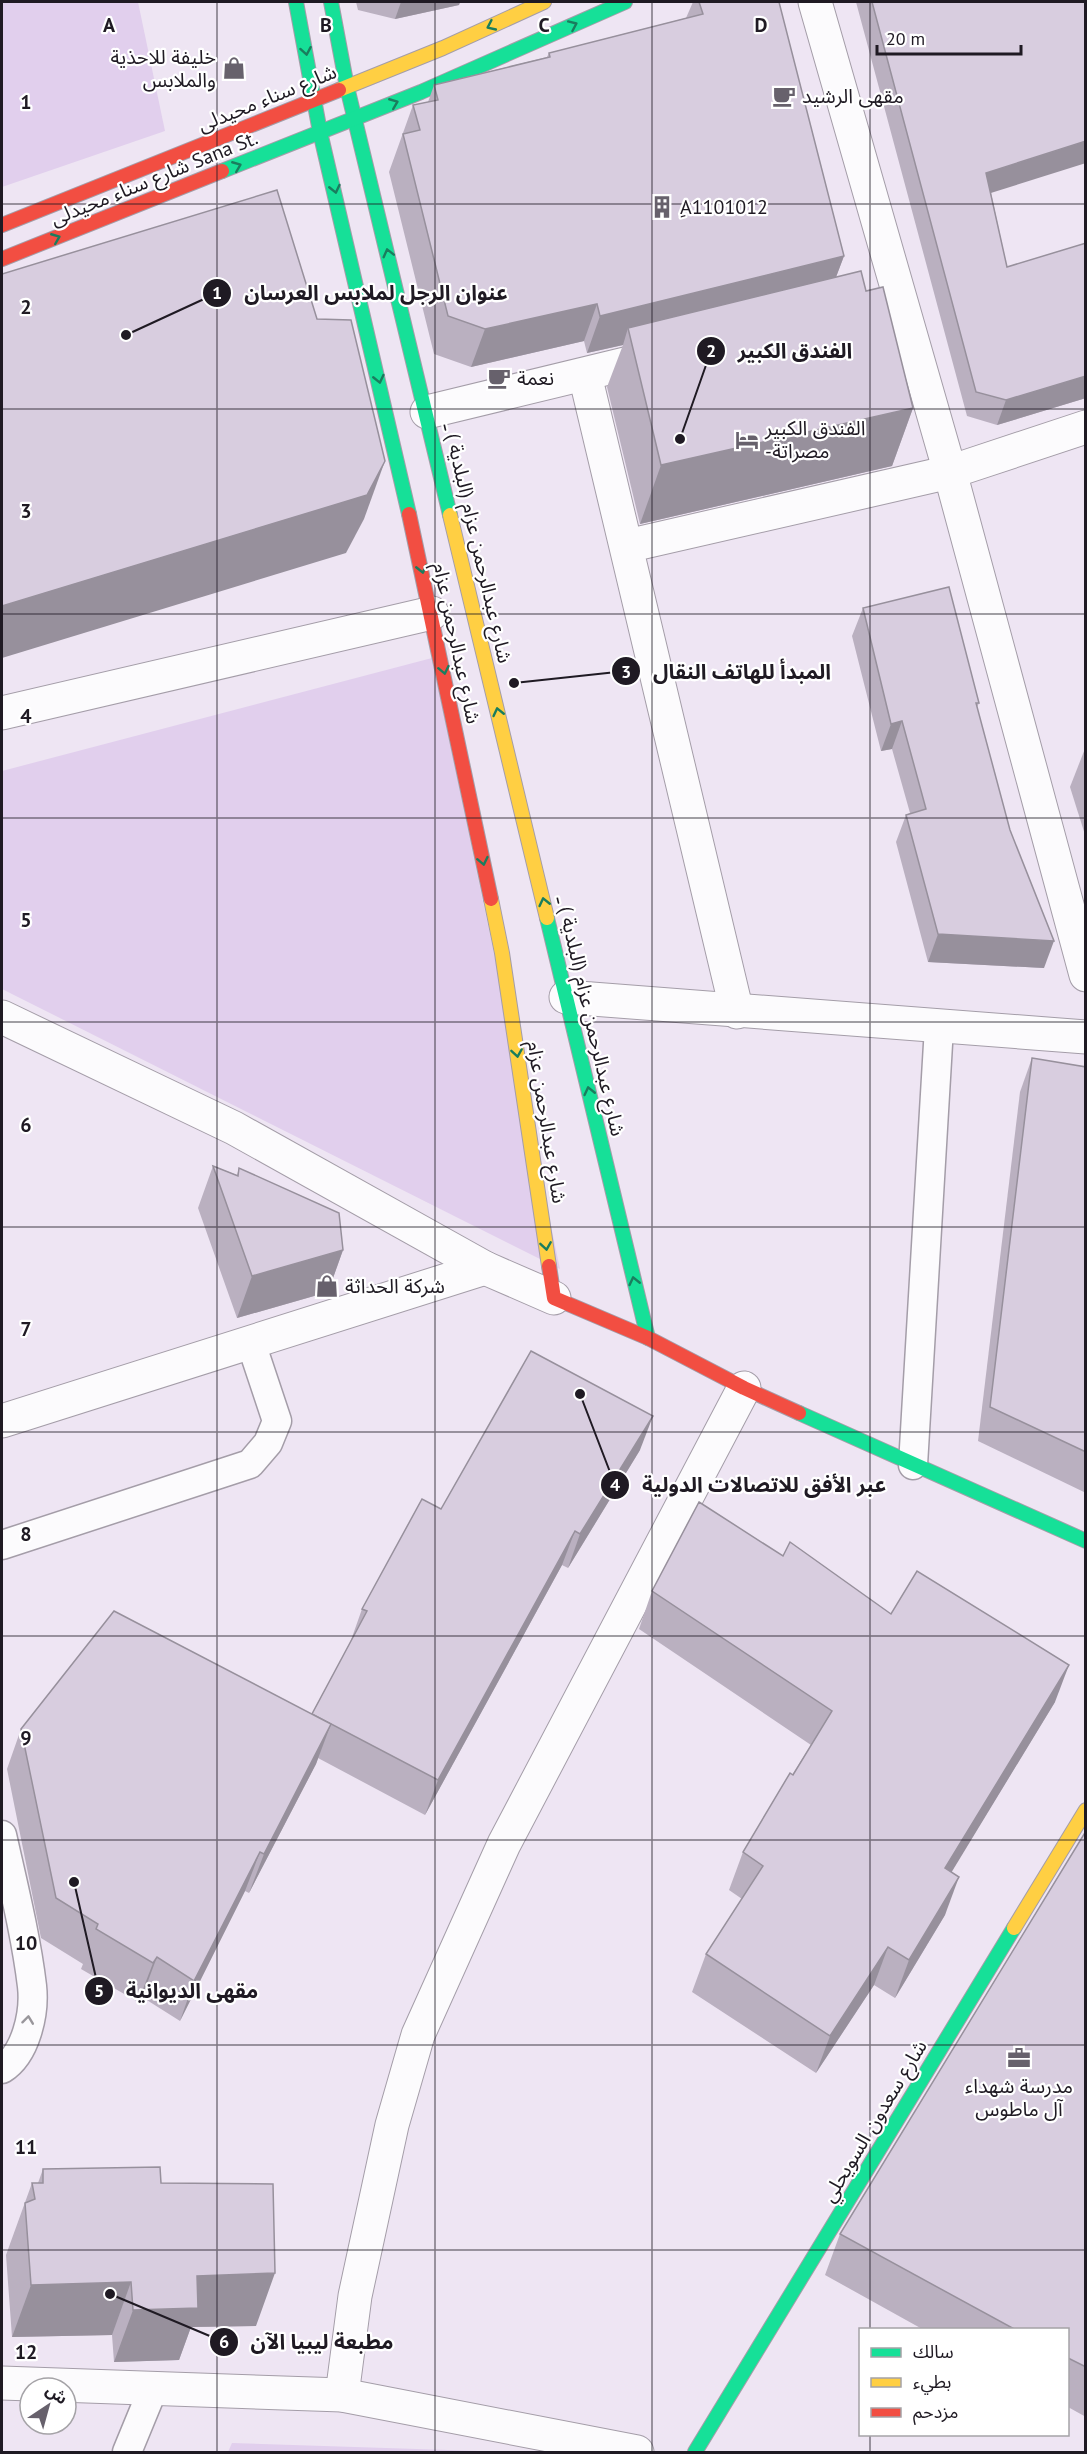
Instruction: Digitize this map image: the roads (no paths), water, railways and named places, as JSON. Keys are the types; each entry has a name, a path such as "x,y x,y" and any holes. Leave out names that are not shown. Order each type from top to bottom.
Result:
{"main road":[{"name":"شارع عبدالرحمن عزام","path":"296,2 320,132 432,613 502,953 554,1298"},
{"name":"شارع عبدالرحمن عزام (البلدية ) ـ","path":"331,2 347,87 648,1338"},
{"name":"شارع سناء محيدلى","path":"2,225 315,101 443,48 544,2"},
{"path":"320,132 356,119 625,2"},
{"name":"شارع سناء محيدلى Sana St.","path":"2,259 320,132"},
{"path":"554,1298 648,1338 744,1388 1086,1541"},
{"name":"شارع سعدون السويحلي","path":"695,2452 1086,1810"}],"street":[{"path":"814,2 887,299 950,472 1086,975"},
{"path":"427,412 690,348"},
{"path":"585,375 737,1012"},
{"path":"627,546 950,472 1086,427"},
{"path":"2,713 432,613"},
{"path":"566,997 737,1012 1086,1037"},
{"path":"2,1017 234,1128 485,1268 554,1298"},
{"path":"2,1421 485,1268"},
{"path":"342,2395 355,2296 392,2126 418,2035 504,1844 744,1388"},
{"path":"2,2383 342,2395 637,2452"}],"lane":[{"path":"913,1465 939,1027"},
{"path":"2,1545 250,1464 268,1443 277,1421 251,1343"},
{"path":"2,1835 32,1988 26,2039 13,2062 2,2068"},
{"path":"127,2452 153,2389"}],"place":[{"name":"خليفة للاحذية والملابس","path":"234,68"},
{"name":"مقهى الرشيد","path":"784,96"},
{"name":"ِA1101012","path":"662,207"},
{"name":"عنوان الرجل لملابس العرسان","path":"126,335"},
{"name":"نعمة","path":"499,378"},
{"name":"الفندق الكبير","path":"680,439"},
{"name":"الفندق الكبير -مصراتة","path":"747,440"},
{"name":"المبدأ للهاتف النقال","path":"514,683"},
{"name":"شركة الحداثة","path":"327,1286"},
{"name":"عبر الأفق للاتصالات الدولية","path":"580,1394"},
{"name":"مقهى الديوانية","path":"74,1882"},
{"name":"مدرسة شهداء آل ماطوس","path":"1019,2058"},
{"name":"مطبعة ليبيا الآن","path":"110,2294"}]}
